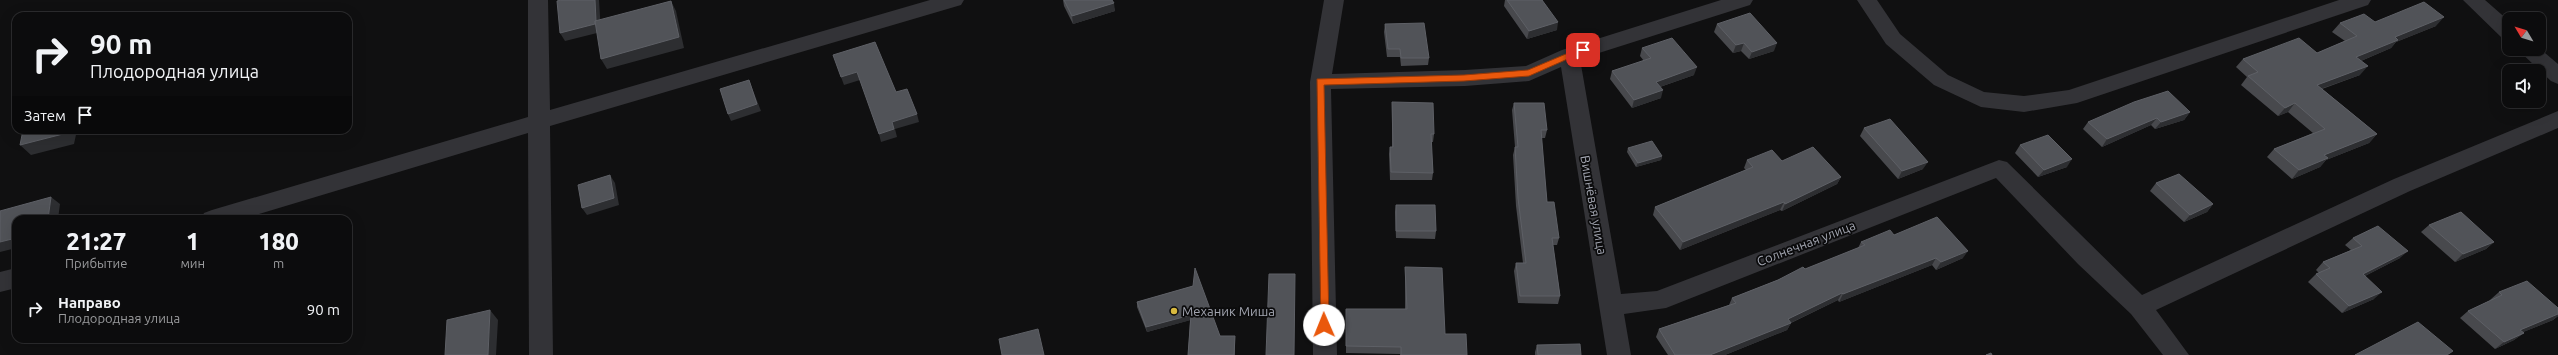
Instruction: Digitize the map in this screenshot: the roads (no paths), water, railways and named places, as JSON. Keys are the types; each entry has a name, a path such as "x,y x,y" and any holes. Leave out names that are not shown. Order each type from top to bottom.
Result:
{"street":[{"path":"538,0 541,355"},
{"path":"225,215 539,121 954,0"},
{"path":"1325,355 1320,82 1334,0"},
{"path":"1320,82 1464,78 1529,73 1569,55 1743,0"},
{"path":"1867,0 1893,39 1941,80 1981,99 2024,104 2070,98 2361,0"},
{"path":"2472,0 2502,26"},
{"name":"Вишнёвая улица","path":"1569,55 1619,355"},
{"path":"2536,56 2558,76"},
{"path":"2177,355 2139,307 2402,185 2558,119"},
{"name":"Солнечная улица","path":"1611,305 1658,301 1998,168 2086,257 2139,307"},
{"path":"0,282 12,279"}],"place":[{"name":"Механик Миша","path":"1174,311"}]}
